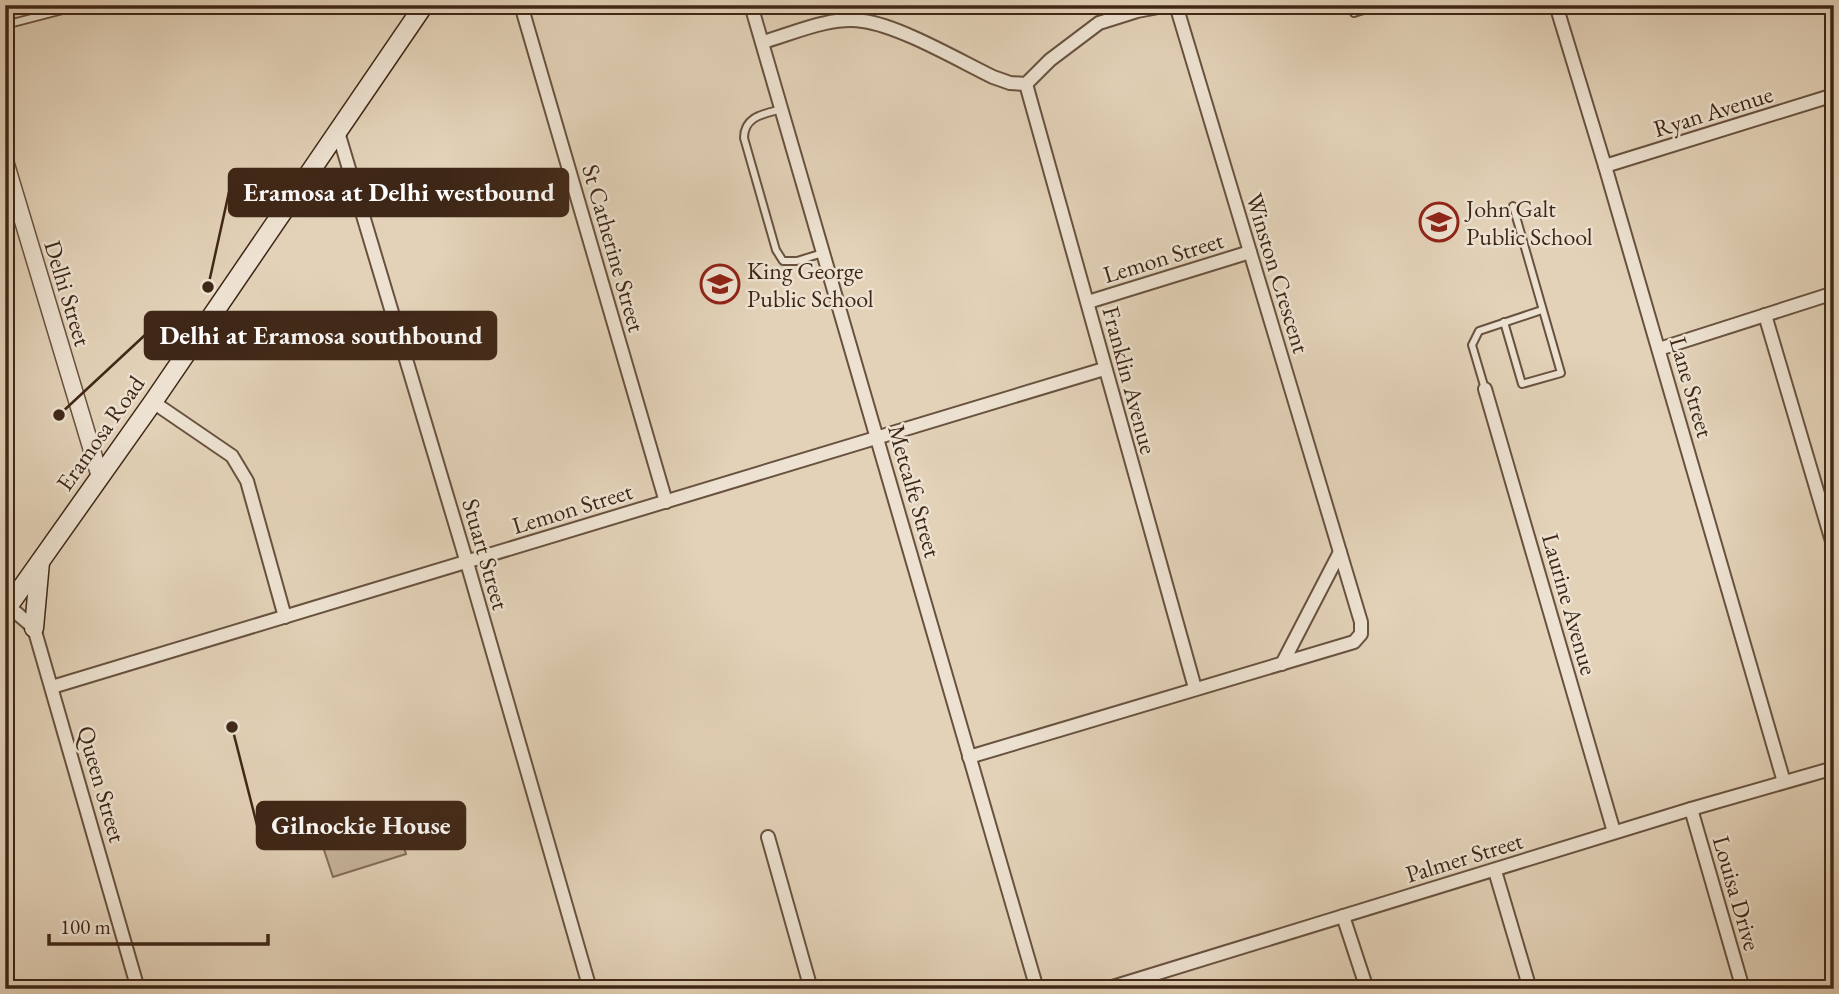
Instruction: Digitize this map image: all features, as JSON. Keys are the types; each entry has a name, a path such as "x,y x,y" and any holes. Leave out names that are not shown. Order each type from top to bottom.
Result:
{"main road":[{"name":"Eramosa Road","path":"6,607 153,402 424,5"},
{"path":"34,628 41,559"}],"street":[{"name":"St Catherine Street","path":"521,5 666,502"},
{"name":"Metcalfe Street","path":"751,5 1037,989"},
{"path":"763,42 827,23 862,20 891,29 993,77 1010,83 1026,83 1099,23 1137,11 1169,5"},
{"name":"Winston Crescent","path":"969,757 1354,642 1361,634 1361,622 1176,5"},
{"name":"Lane Street","path":"1556,5 1784,782"},
{"name":"Franklin Avenue","path":"1026,83 1195,688"},
{"name":"Ryan Avenue","path":"1605,166 1834,95"},
{"name":"Stuart Street","path":"338,132 467,562 590,989"},
{"name":"Delhi Street","path":"5,161 10,197 100,477"},
{"name":"Lemon Street","path":"1088,302 1250,252"},
{"path":"1659,349 1834,293"},
{"path":"1765,316 1834,548"},
{"name":"Lemon Street","path":"52,687 1104,369"},
{"name":"Laurine Avenue","path":"1485,389 1614,832"},
{"path":"153,402 226,450 238,464 247,481 285,617"},
{"path":"1282,664 1340,552"},
{"path":"6,607 34,628"},
{"name":"Queen Street","path":"34,628 138,989"},
{"name":"Palmer Street","path":"1106,989 1495,871 1614,832 1834,768"},
{"name":"Louisa Drive","path":"1690,809 1743,989"},
{"path":"768,837 811,989"},
{"path":"1495,871 1530,989"},
{"path":"1343,916 1367,989"}],"lane":[{"path":"5,25 82,5"},
{"path":"1354,13 1379,5"},
{"path":"782,109 751,119 744,130 776,250 783,261 789,262 824,253"},
{"path":"1504,322 1522,384 1560,373 1513,206"},
{"path":"1485,389 1472,345 1479,331 1542,310"}],"shaded area":[{"path":"395,818 406,854 333,877 321,841"}],"place":[{"name":"John Galt Public School","path":"1439,222"},
{"name":"King George Public School","path":"720,284"},
{"name":"Eramosa at Delhi westbound","path":"208,287"},
{"name":"Delhi at Eramosa southbound","path":"59,415"},
{"name":"Gilnockie House","path":"232,727"}]}
